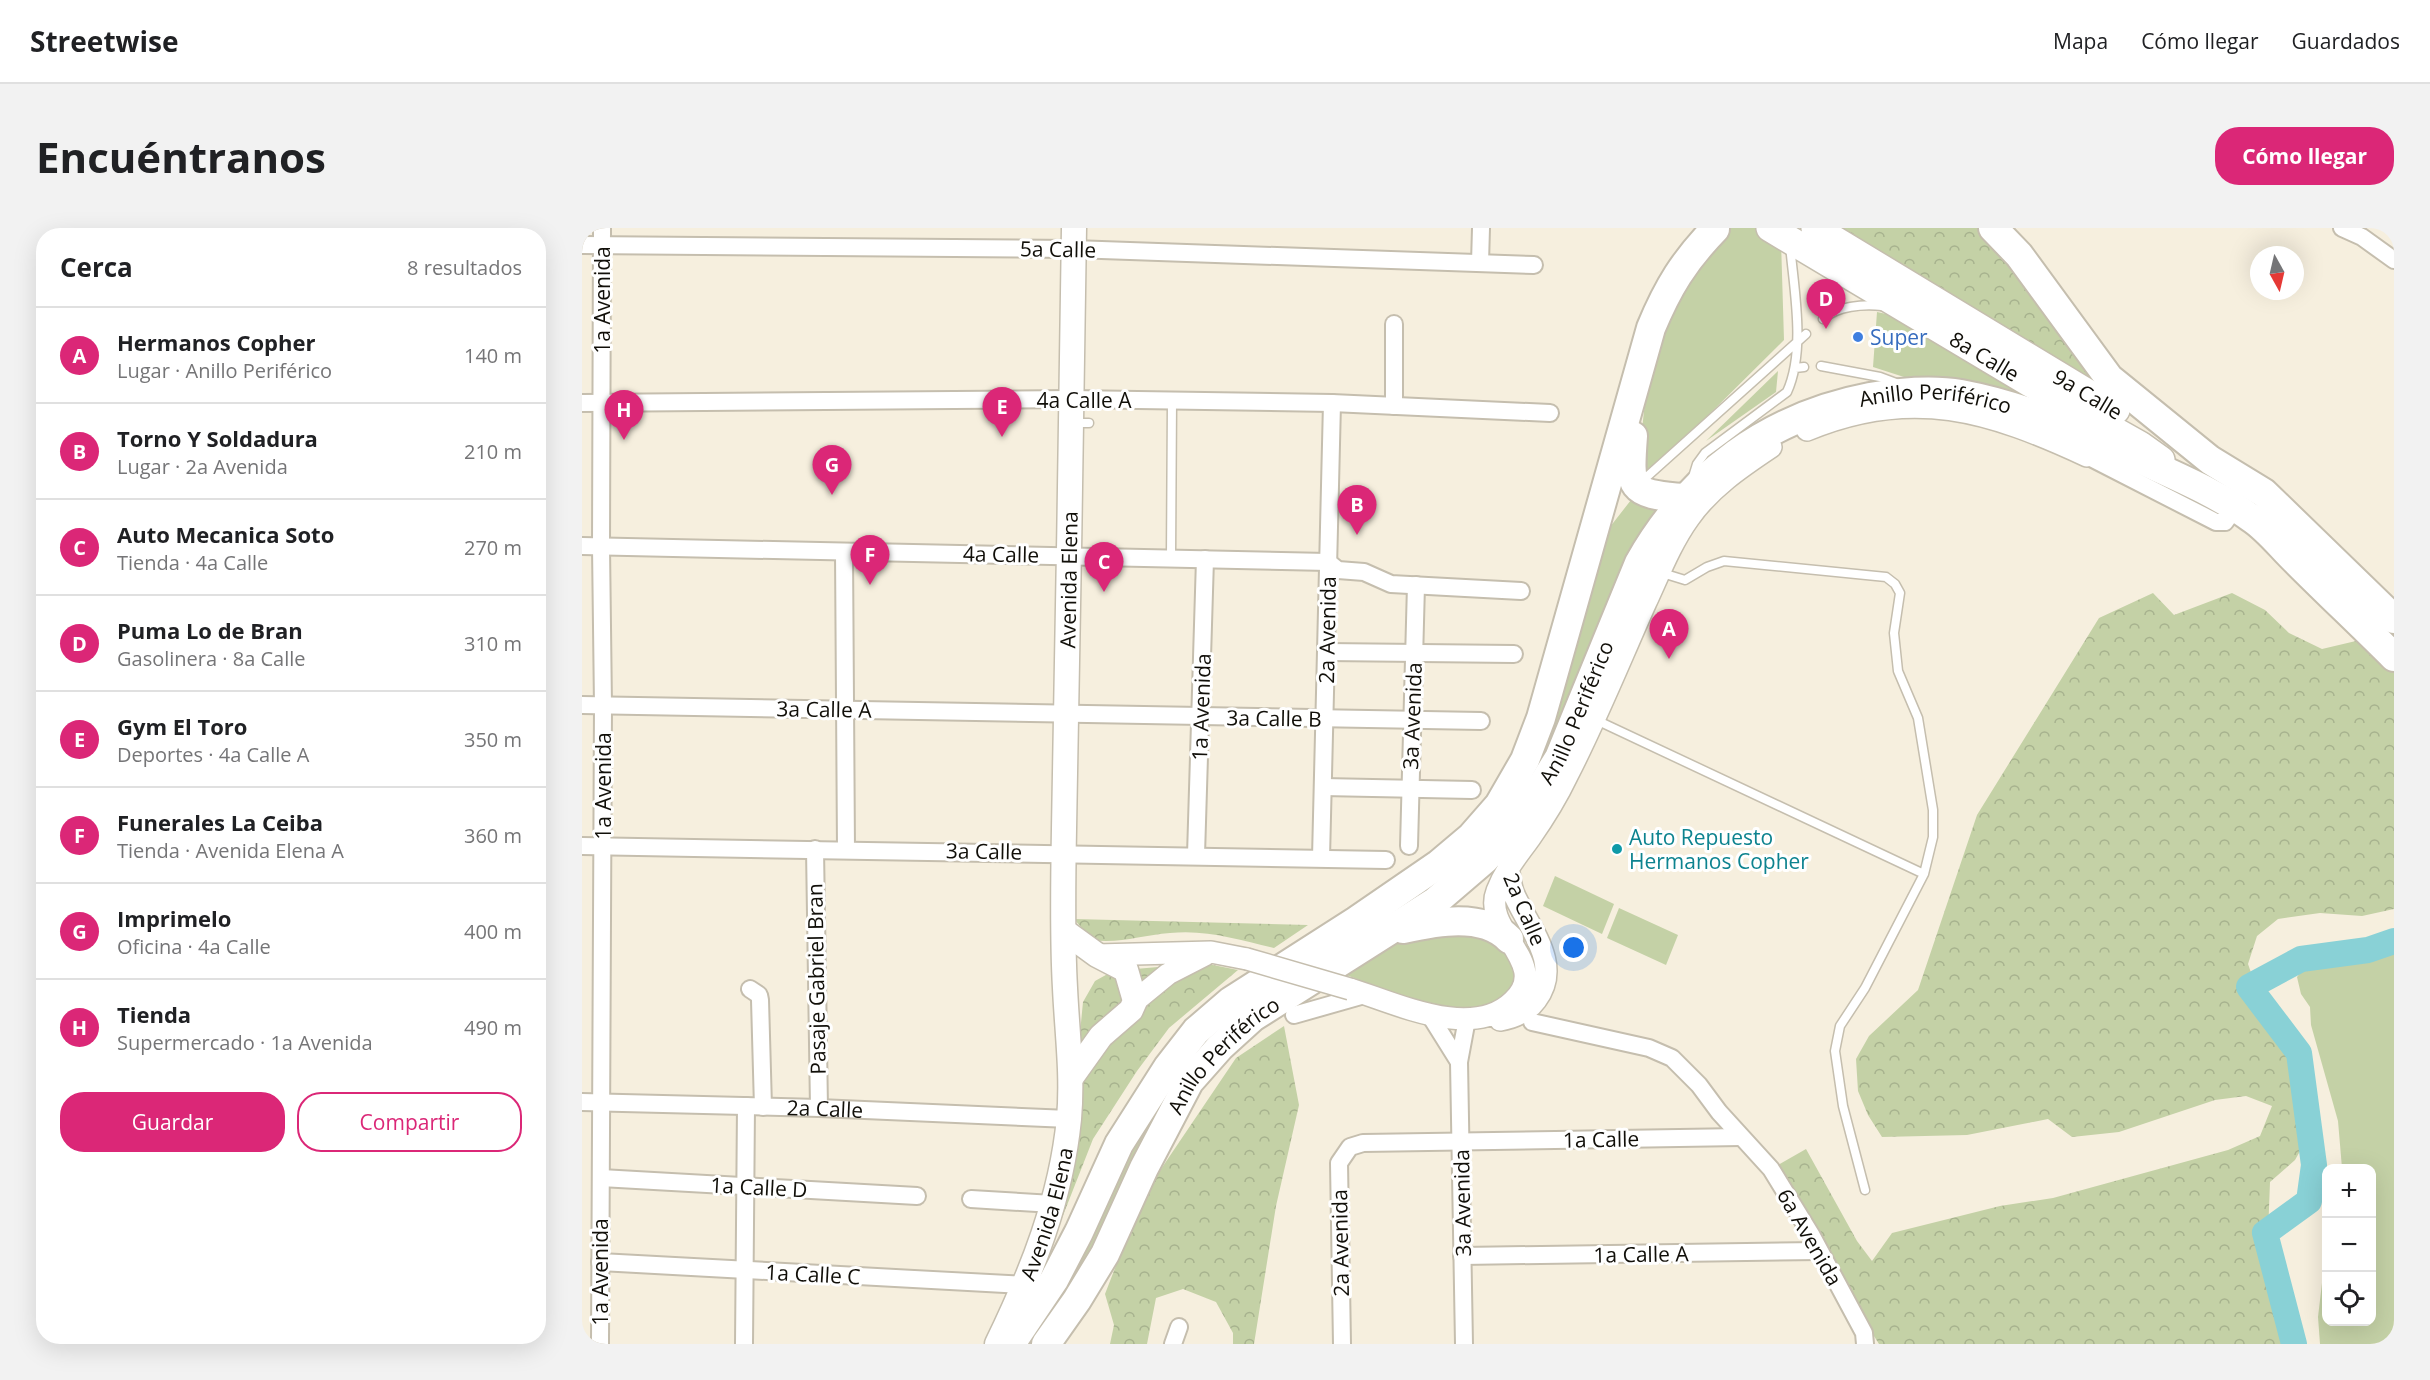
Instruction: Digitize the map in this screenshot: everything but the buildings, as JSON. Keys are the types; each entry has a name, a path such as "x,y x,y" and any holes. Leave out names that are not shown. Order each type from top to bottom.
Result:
{"highway":[{"path":"1993,228 2019,255 2109,378 2210,460 2264,493 2394,619"},
{"name":"Anillo Periférico","path":"1011,1344 1054,1280 1079,1232 1119,1144 1168,1067 1196,1031 1231,1001 1356,921 1439,864 1471,837 1499,805 1525,760 1541,718 1637,376 1666,290 1688,257 1715,229"},
{"path":"1637,376 1630,474 1636,486 1652,495 1686,497"},
{"name":"Anillo Periférico","path":"1046,1344 1077,1300 1105,1254 1144,1168 1189,1082 1220,1047 1253,1017 1437,901 1485,859 1506,837 1542,789 1649,567 1666,519 1722,463 1774,428 1832,405 1878,396 1917,392 1959,394 2022,408 2052,418 2093,448 2198,486 2243,513 2394,657"},
{"path":"1592,537 1636,486"},
{"path":"1389,932 1450,907 1508,864"},
{"path":"1389,932 1434,923 1463,922 1491,926 1509,939"}],"main road":[{"name":"9a Calle","path":"1815,228 2136,422 2210,460"},
{"name":"8a Calle","path":"1779,233 2140,445 2198,486"},
{"name":"Avenida Elena","path":"997,1344 1025,1285 1053,1204 1069,1119 1071,1078 1065,980 1063,852 1068,555 1080,423 1071,399 1074,238"},
{"path":"1064,931 1097,955 1126,970 1135,1001 1131,1010 1101,1036 1071,1078"},
{"path":"1065,980 1097,955"},
{"path":"1067,1029 1077,1034 1101,1036"}],"street":[{"path":"1480,263 1481,228"},
{"path":"2342,228 2361,237 2394,260"},
{"name":"5a Calle","path":"582,245 602,236 1074,238 1534,265"},
{"name":"1a Avenida","path":"600,1344 599,1103 603,846 602,236"},
{"path":"1394,324 1394,406"},
{"name":"4a Calle A","path":"582,403 1071,399 1104,403 1172,400 1332,403 1550,413"},
{"name":"2a Avenida","path":"1321,858 1332,403"},
{"name":"Anillo Periférico","path":"1508,864 1545,816 1567,777 1593,719 1649,567 1689,517 1719,485 1786,439 1841,419 1904,406 1955,409 2012,423 2093,448 2221,524 2243,513"},
{"name":"4a Calle","path":"582,546 1328,562 1338,570 1364,572 1382,581 1521,591"},
{"path":"844,552 846,850"},
{"name":"1a Avenida","path":"1196,855 1205,559"},
{"name":"3a Avenida","path":"1409,846 1416,585"},
{"path":"1326,652 1514,654"},
{"name":"3a Calle A","path":"582,705 1066,713"},
{"name":"3a Calle B","path":"1066,713 1481,721"},
{"path":"1323,787 1472,790"},
{"name":"3a Calle","path":"582,846 1063,852 1386,860"},
{"name":"Pasaje Gabriel Bran","path":"815,849 819,1108"},
{"name":"2a Calle","path":"1477,1018 1509,1005 1524,984 1522,958 1496,915 1494,900 1508,864"},
{"name":"2a Calle","path":"1097,955 1211,952 1247,959 1429,1014 1502,1020 1519,1014 1539,997 1545,980 1545,963 1540,943 1514,893 1508,864"},
{"path":"1135,1001 1168,975 1211,952"},
{"path":"750,989 759,995 760,1000 763,1107"},
{"path":"1294,1015 1359,992"},
{"path":"1429,1014 1459,1062"},
{"name":"3a Avenida","path":"1464,1344 1459,1062 1477,1018"},
{"path":"1532,1022 1649,1048 1672,1058 1699,1085 1741,1137"},
{"name":"2a Calle","path":"582,1102 819,1108 1069,1119"},
{"path":"744,1344 746,1106"},
{"name":"1a Calle","path":"1350,1147 1363,1143 1461,1140 1741,1137"},
{"name":"6a Avenida","path":"1741,1137 1771,1169 1864,1333 1865,1344"},
{"name":"2a Avenida","path":"1342,1344 1339,1163 1350,1147"},
{"name":"1a Calle D","path":"601,1178 918,1196"},
{"path":"971,1199 1053,1204"},
{"name":"1a Calle A","path":"1462,1256 1819,1251"},
{"name":"1a Calle C","path":"600,1262 1025,1285"},
{"path":"1173,1344 1179,1327"}],"lane":[{"path":"1686,497 1697,464 1705,453 1787,392 1795,368 1797,314 1779,233"},
{"path":"1823,319 1831,312 1854,307 1874,305 1907,309"},
{"path":"1636,486 1806,334"},
{"path":"1821,366 1880,377 1917,392"},
{"path":"1795,368 1804,367"},
{"path":"1171,558 1172,400"},
{"path":"1649,567 1685,580 1707,567 1724,561 1886,577 1896,584 1900,593 1894,633 1898,671 1918,718 1933,810 1933,837 1924,874 1865,988 1840,1026 1835,1051 1843,1106 1865,1190"},
{"path":"1593,719 1924,874"}],"green space":[{"path":"1726,228 1758,228 1781,241 1784,340 1644,479 1637,476 1648,374 1675,290"},
{"path":"1830,228 1981,228 2013,258 2097,386"},
{"path":"1877,312 1891,315 2088,424 2020,394 1981,383 1942,378 1904,377 1873,367"},
{"path":"1778,371 1776,392 1706,441"},
{"path":"1631,500 1658,503 1665,507 1628,563 1561,733 1537,782 1500,835 1429,897 1250,1011 1213,1043 1182,1078 1139,1161 1101,1250 1074,1296 1038,1344 1022,1344 1061,1289 1089,1239 1123,1147 1172,1071 1202,1037 1240,1004 1422,891 1494,829 1528,776 1556,701 1599,541"},
{"path":"2153,593 2174,615 2232,593 2265,610 2289,633 2322,649 2394,632 2394,909 2362,916 2320,913 2278,919 2257,936 2248,964 2262,1004 2286,1036 2295,1081 2307,1107 2308,1137 2295,1160 2270,1182 2268,1235 2295,1344 1879,1344 1769,1170 1806,1149 1857,1241 1872,1261 1892,1233 2000,1206 2053,1198 2228,1150 2260,1136 2272,1106 2246,1096 2215,1100 2119,1132 2072,1137 2048,1119 1967,1135 1882,1137 1868,1115 1858,1091 1856,1059 1869,1036 1918,990 1977,815 2099,618"},
{"path":"1555,876 1614,904 1602,934 1543,906"},
{"path":"1619,908 1678,935 1666,965 1607,938"},
{"path":"1074,919 1308,925 1274,948 1223,936 1183,932 1112,941 1092,940"},
{"path":"1425,932 1487,934 1505,951 1513,963 1515,977 1507,996 1489,1005 1471,1009 1452,1009 1415,1002 1344,974 1392,941"},
{"path":"2394,936 2394,1344 2320,1344 2318,1317 2322,1283 2322,1326 2376,1326 2376,1164 2342,1164 2338,1121 2311,1025 2310,1007 2301,994 2297,977 2318,955 2339,944"},
{"path":"1203,963 1238,970 1169,1028 1137,1071 1093,1139 1062,1218 1083,1002 1095,981 1113,971"},
{"path":"1284,1026 1299,1105 1276,1206 1254,1344 1233,1344 1233,1333 1216,1302 1183,1289 1156,1298 1147,1344 1110,1344 1114,1325 1105,1294 1134,1219 1161,1169 1236,1058"}],"waterway":[{"path":"2294,1344 2265,1233 2309,1201 2314,1165 2299,1053 2249,987 2301,959 2368,950 2394,941"}],"place":[{"name":"Puma Lo de Bran","path":"1826,329"},
{"name":"Super","path":"1858,337"},
{"name":"Gym El Toro","path":"1002,437"},
{"name":"Tienda","path":"624,440"},
{"name":"Imprimelo","path":"832,495"},
{"name":"Torno Y Soldadura","path":"1357,535"},
{"name":"Funerales La Ceiba","path":"870,585"},
{"name":"Auto Mecanica Soto","path":"1104,592"},
{"name":"Hermanos Copher","path":"1669,659"},
{"name":"Auto Repuesto Hermanos Copher","path":"1617,849"}]}
